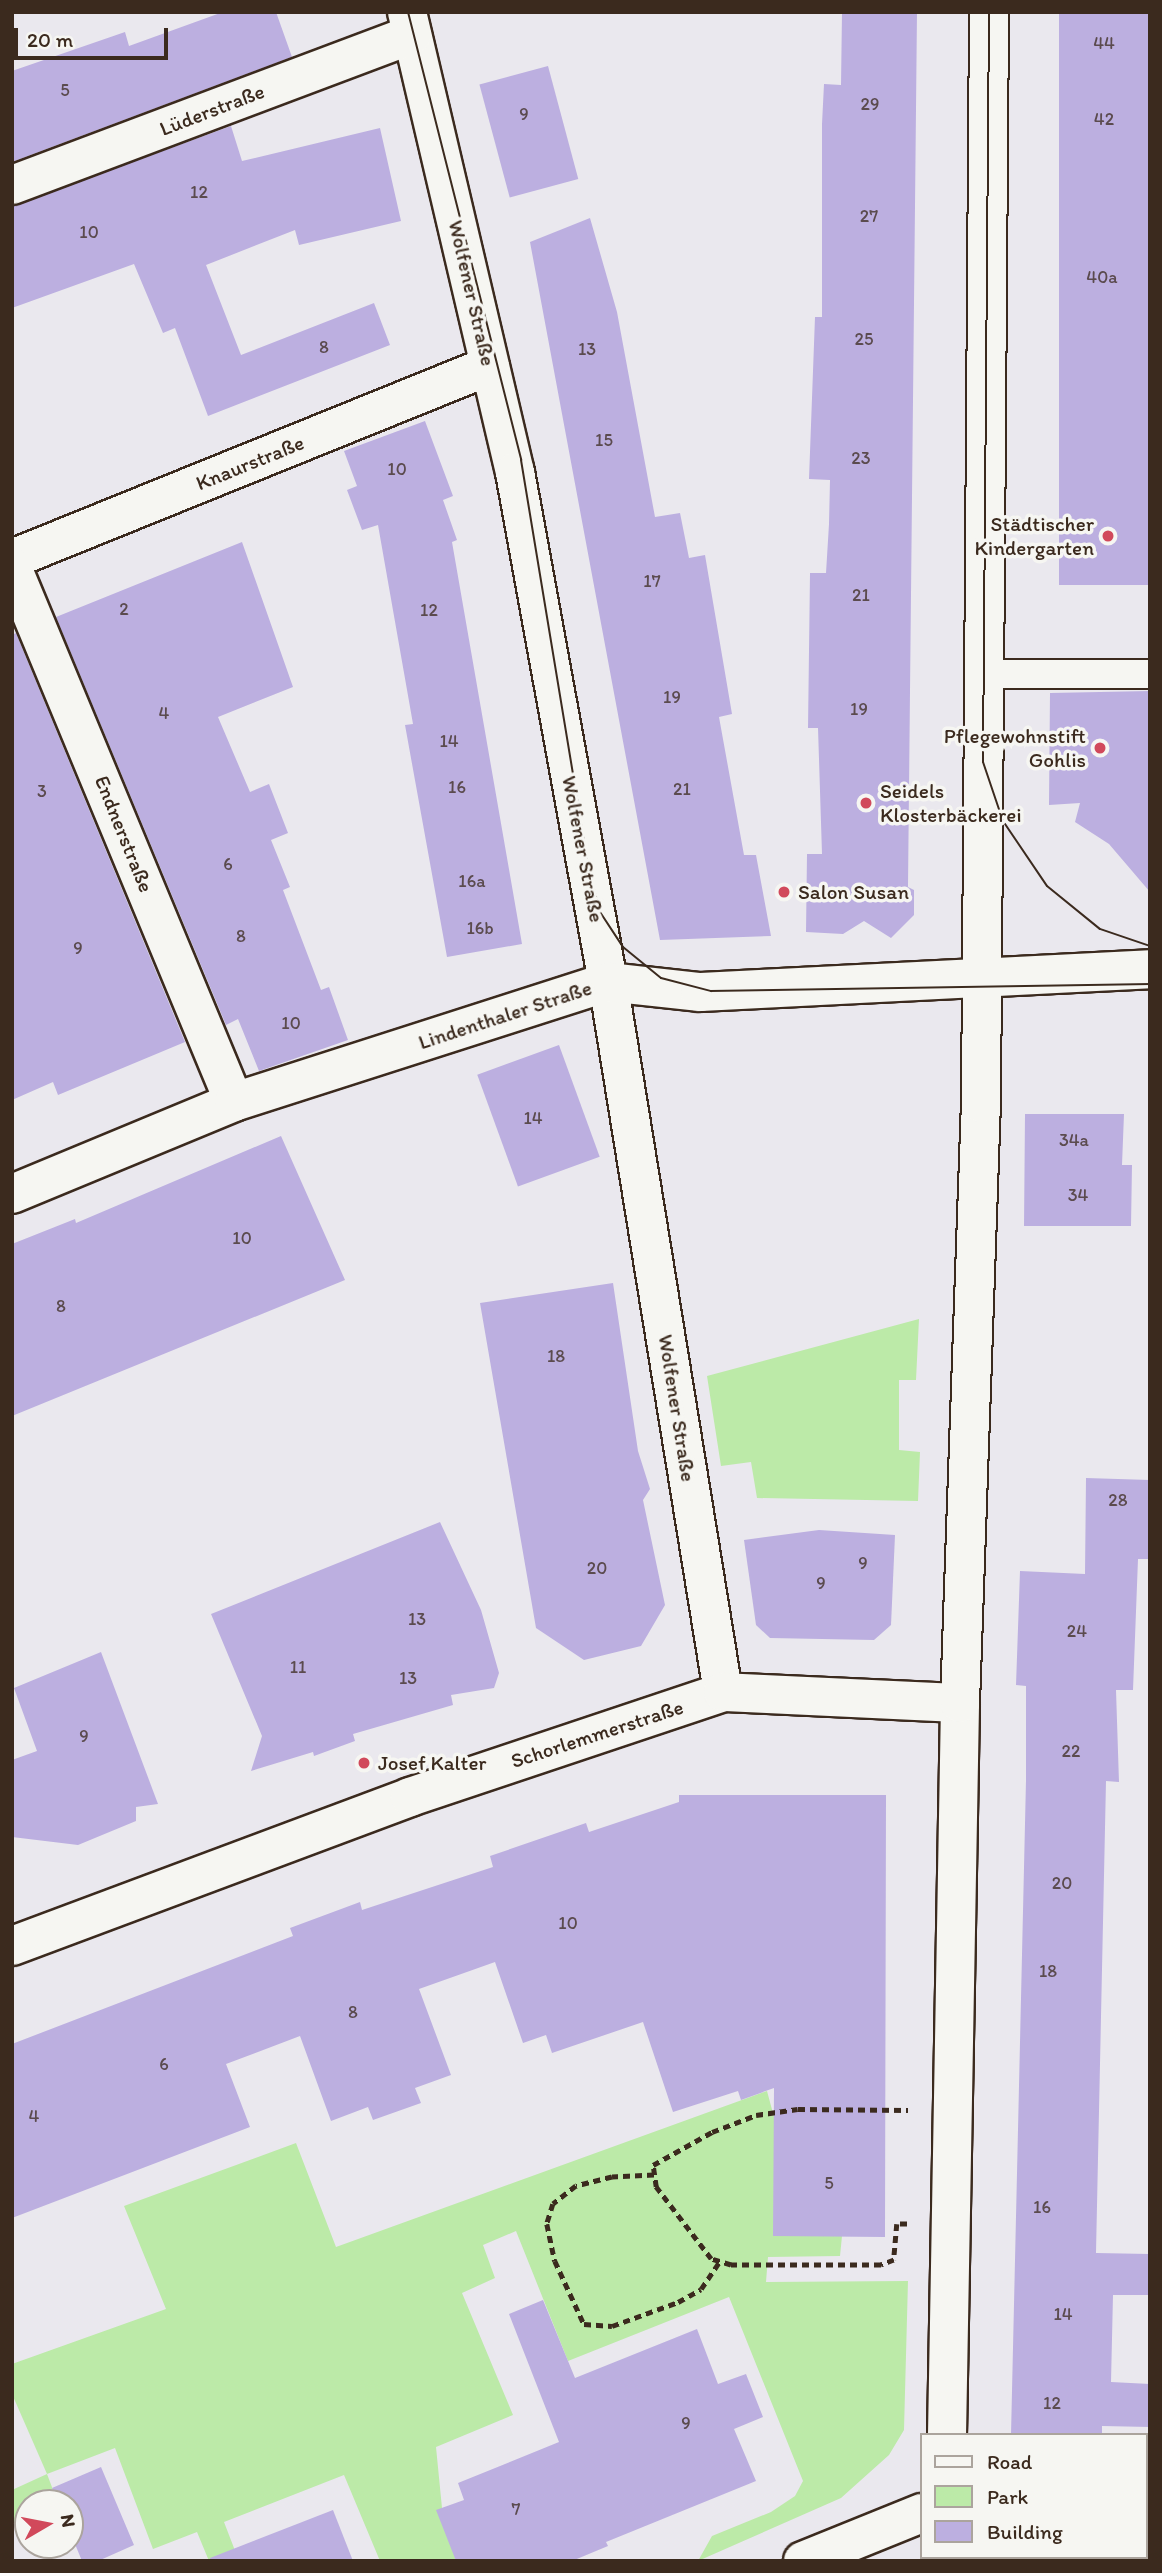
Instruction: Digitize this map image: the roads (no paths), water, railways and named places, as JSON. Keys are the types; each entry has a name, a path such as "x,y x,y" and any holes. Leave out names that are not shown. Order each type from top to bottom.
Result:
{"street":[{"path":"947,2433 960,1703 983,975 982,674 989,12"},
{"name":"Lüderstraße","path":"12,185 409,23"},
{"name":"Wolfener Straße","path":"409,23 515,472 608,982 723,1692"},
{"name":"Knaurstraße","path":"12,559 489,366"},
{"name":"Endnerstraße","path":"12,567 234,1102"},
{"name":"Lindenthaler Straße","path":"12,1194 234,1102 608,982 700,992 983,975 1150,969"},
{"name":"Schorlemmerstraße","path":"12,1946 410,1797 723,1692 960,1703"},
{"path":"803,2561 920,2514"}],"lane":[{"path":"982,674 1150,674"}],"tram line":[{"path":"408,12 521,460 589,870 600,912 623,947 661,978 711,991 1150,984"},
{"path":"989,12 983,762 1003,821 1047,886 1100,929 1150,946"}],"place":[{"name":"Städtischer Kindergarten","path":"1108,536"},
{"name":"Pflegewohnstift Gohlis","path":"1100,748"},
{"name":"Seidels Klosterbäckerei","path":"866,803"},
{"name":"Salon Susan","path":"784,892"},
{"name":"Josef Kalter","path":"364,1763"}]}
